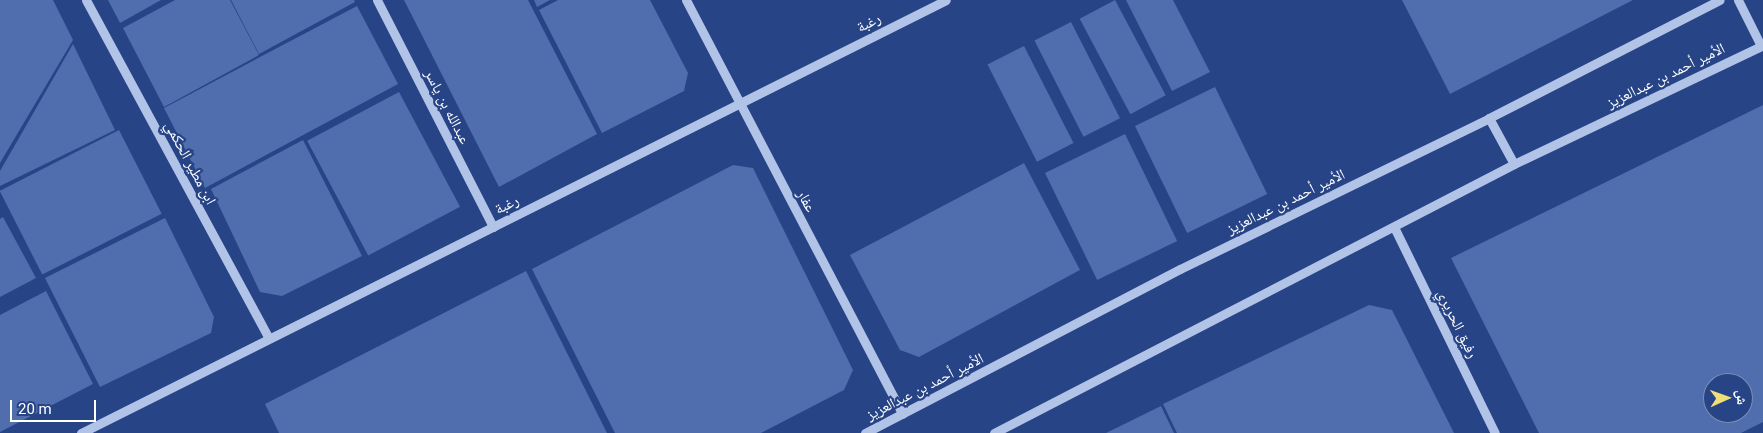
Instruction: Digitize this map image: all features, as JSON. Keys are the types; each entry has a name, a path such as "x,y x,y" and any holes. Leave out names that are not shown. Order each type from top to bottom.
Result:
{"street":[{"name":"ابن مطير الحكمي","path":"86,0 269,338"},
{"name":"عبدالله بن ياسر","path":"377,0 494,227"},
{"name":"عفار","path":"686,0 902,414"},
{"name":"رغبة","path":"81,433 946,0"},
{"name":"الأمير أحمد بن عبدالعزيز","path":"866,433 1180,269 1489,118 1720,0"},
{"path":"1738,0 1762,45"},
{"name":"الأمير أحمد بن عبدالعزيز","path":"994,433 1514,164 1762,45"},
{"path":"1489,118 1514,164"},
{"name":"رفيق الحريري","path":"1394,227 1495,433"}],"building":[{"path":"0,0 53,0 73,40 0,163"},
{"path":"108,0 161,0 120,23"},
{"path":"175,0 230,0 259,55 164,107 123,28"},
{"path":"231,0 354,0 355,2 259,54"},
{"path":"404,0 528,0 597,134 499,187"},
{"path":"534,0 550,0 537,7"},
{"path":"558,0 650,0 688,73 684,91 602,133 539,10"},
{"path":"1115,0 1166,95 1130,114 1080,19"},
{"path":"1126,0 1173,0 1210,72 1172,91"},
{"path":"1402,0 1633,0 1450,94"},
{"path":"357,6 398,84 205,188 164,108"},
{"path":"1071,22 1120,118 1083,137 1034,41"},
{"path":"73,44 115,130 0,186 0,171"},
{"path":"1024,46 1073,143 1037,162 987,65"},
{"path":"1215,87 1267,194 1187,233 1135,126"},
{"path":"399,92 460,207 368,256 307,141"},
{"path":"1763,105 1763,422 1741,433 1539,433 1451,258"},
{"path":"119,130 162,214 42,275 0,191"},
{"path":"1125,134 1177,241 1097,280 1045,173"},
{"path":"303,140 362,256 282,296 260,292 211,189"},
{"path":"1024,163 1080,270 919,357 900,350 850,255"},
{"path":"733,165 753,168 853,370 844,390 761,433 615,433 532,269"},
{"path":"3,217 36,278 0,297 0,219"},
{"path":"165,218 214,317 211,333 100,387 45,278"},
{"path":"526,271 607,433 279,433 265,404"},
{"path":"46,291 93,384 0,432 0,315"},
{"path":"1369,305 1392,310 1454,433 1177,433 1163,404"},
{"path":"1161,406 1174,433 1106,433"}]}
